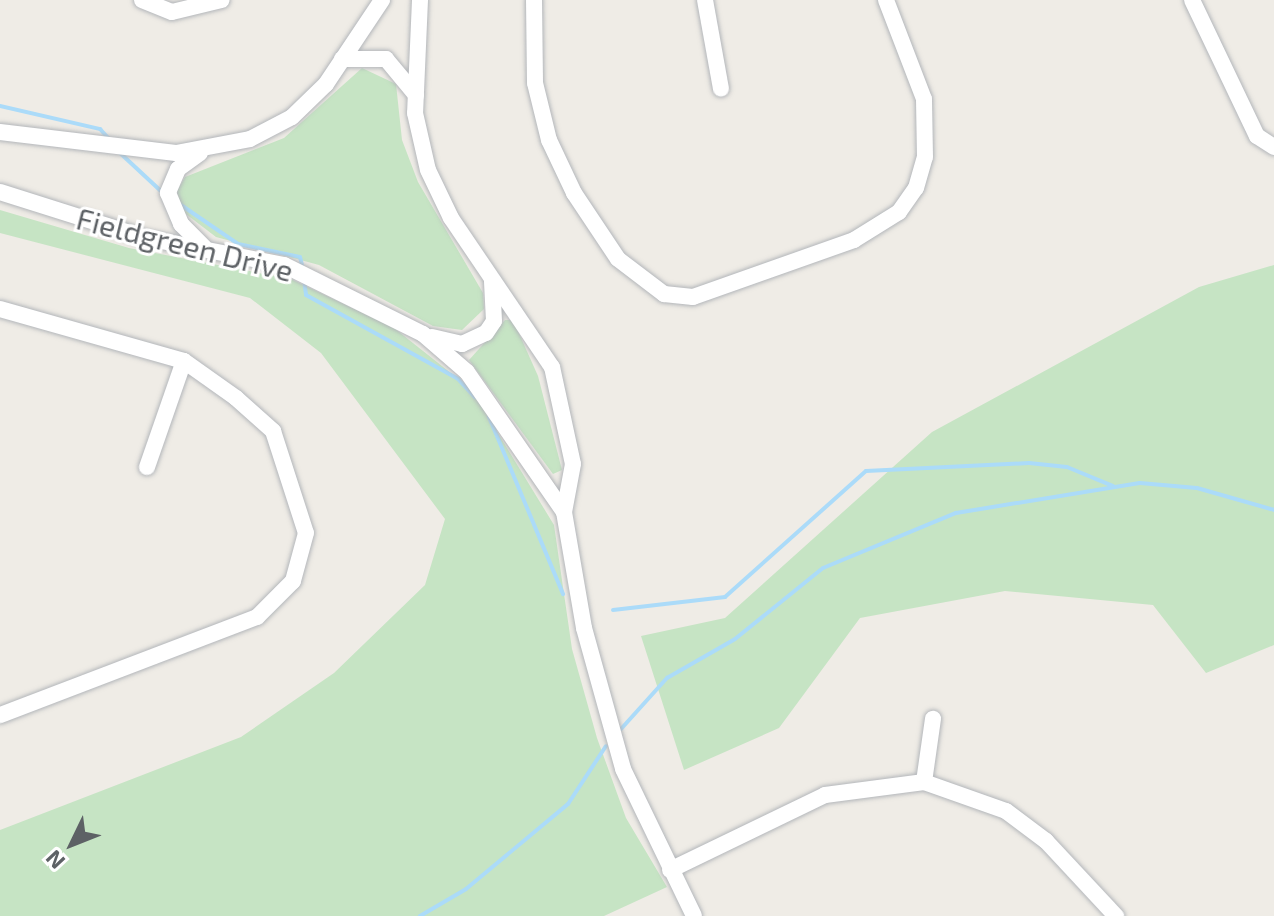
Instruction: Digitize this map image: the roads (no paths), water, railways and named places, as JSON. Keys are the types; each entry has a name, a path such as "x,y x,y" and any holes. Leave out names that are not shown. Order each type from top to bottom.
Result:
{"street":[{"path":"142,0 172,12 222,0"},
{"path":"205,248 181,224 168,193 187,159 292,117 342,59 382,0"},
{"path":"420,0 416,96 428,170 491,277 530,326 565,408 573,464 564,512"},
{"path":"534,0 535,83 549,140 574,193 618,259 664,294 693,297 854,240 899,212 916,188 925,157 924,99 886,0"},
{"path":"705,0 705,36 721,89"},
{"path":"1192,0 1257,136 1274,147"},
{"path":"342,59 386,59 416,96"},
{"path":"0,132 176,153 212,148"},
{"name":"Fieldgreen Drive","path":"0,192 127,233 284,265 423,334 467,372 564,512 604,705 647,830 694,916"},
{"path":"423,334 462,344 486,333 497,300 491,277"},
{"path":"0,309 184,361 273,431 306,533 293,581 257,617 0,715"},
{"path":"147,467 184,361"},
{"path":"924,782 933,719"},
{"path":"670,870 825,795 924,782 1006,811 1046,841 1116,916"}],"waterway":[{"path":"0,106 100,129 109,139"},
{"path":"119,152 162,192"},
{"path":"178,203 238,244 300,257 302,265"},
{"path":"304,280 306,295 458,379 475,397"},
{"path":"489,417 563,594"},
{"path":"613,610 725,597 866,471 1029,463 1067,467 1113,486"},
{"path":"621,729 667,678 735,639 823,568 956,513 1140,483 1197,488 1274,510"},
{"path":"420,916 466,889 568,804 606,746"}]}
